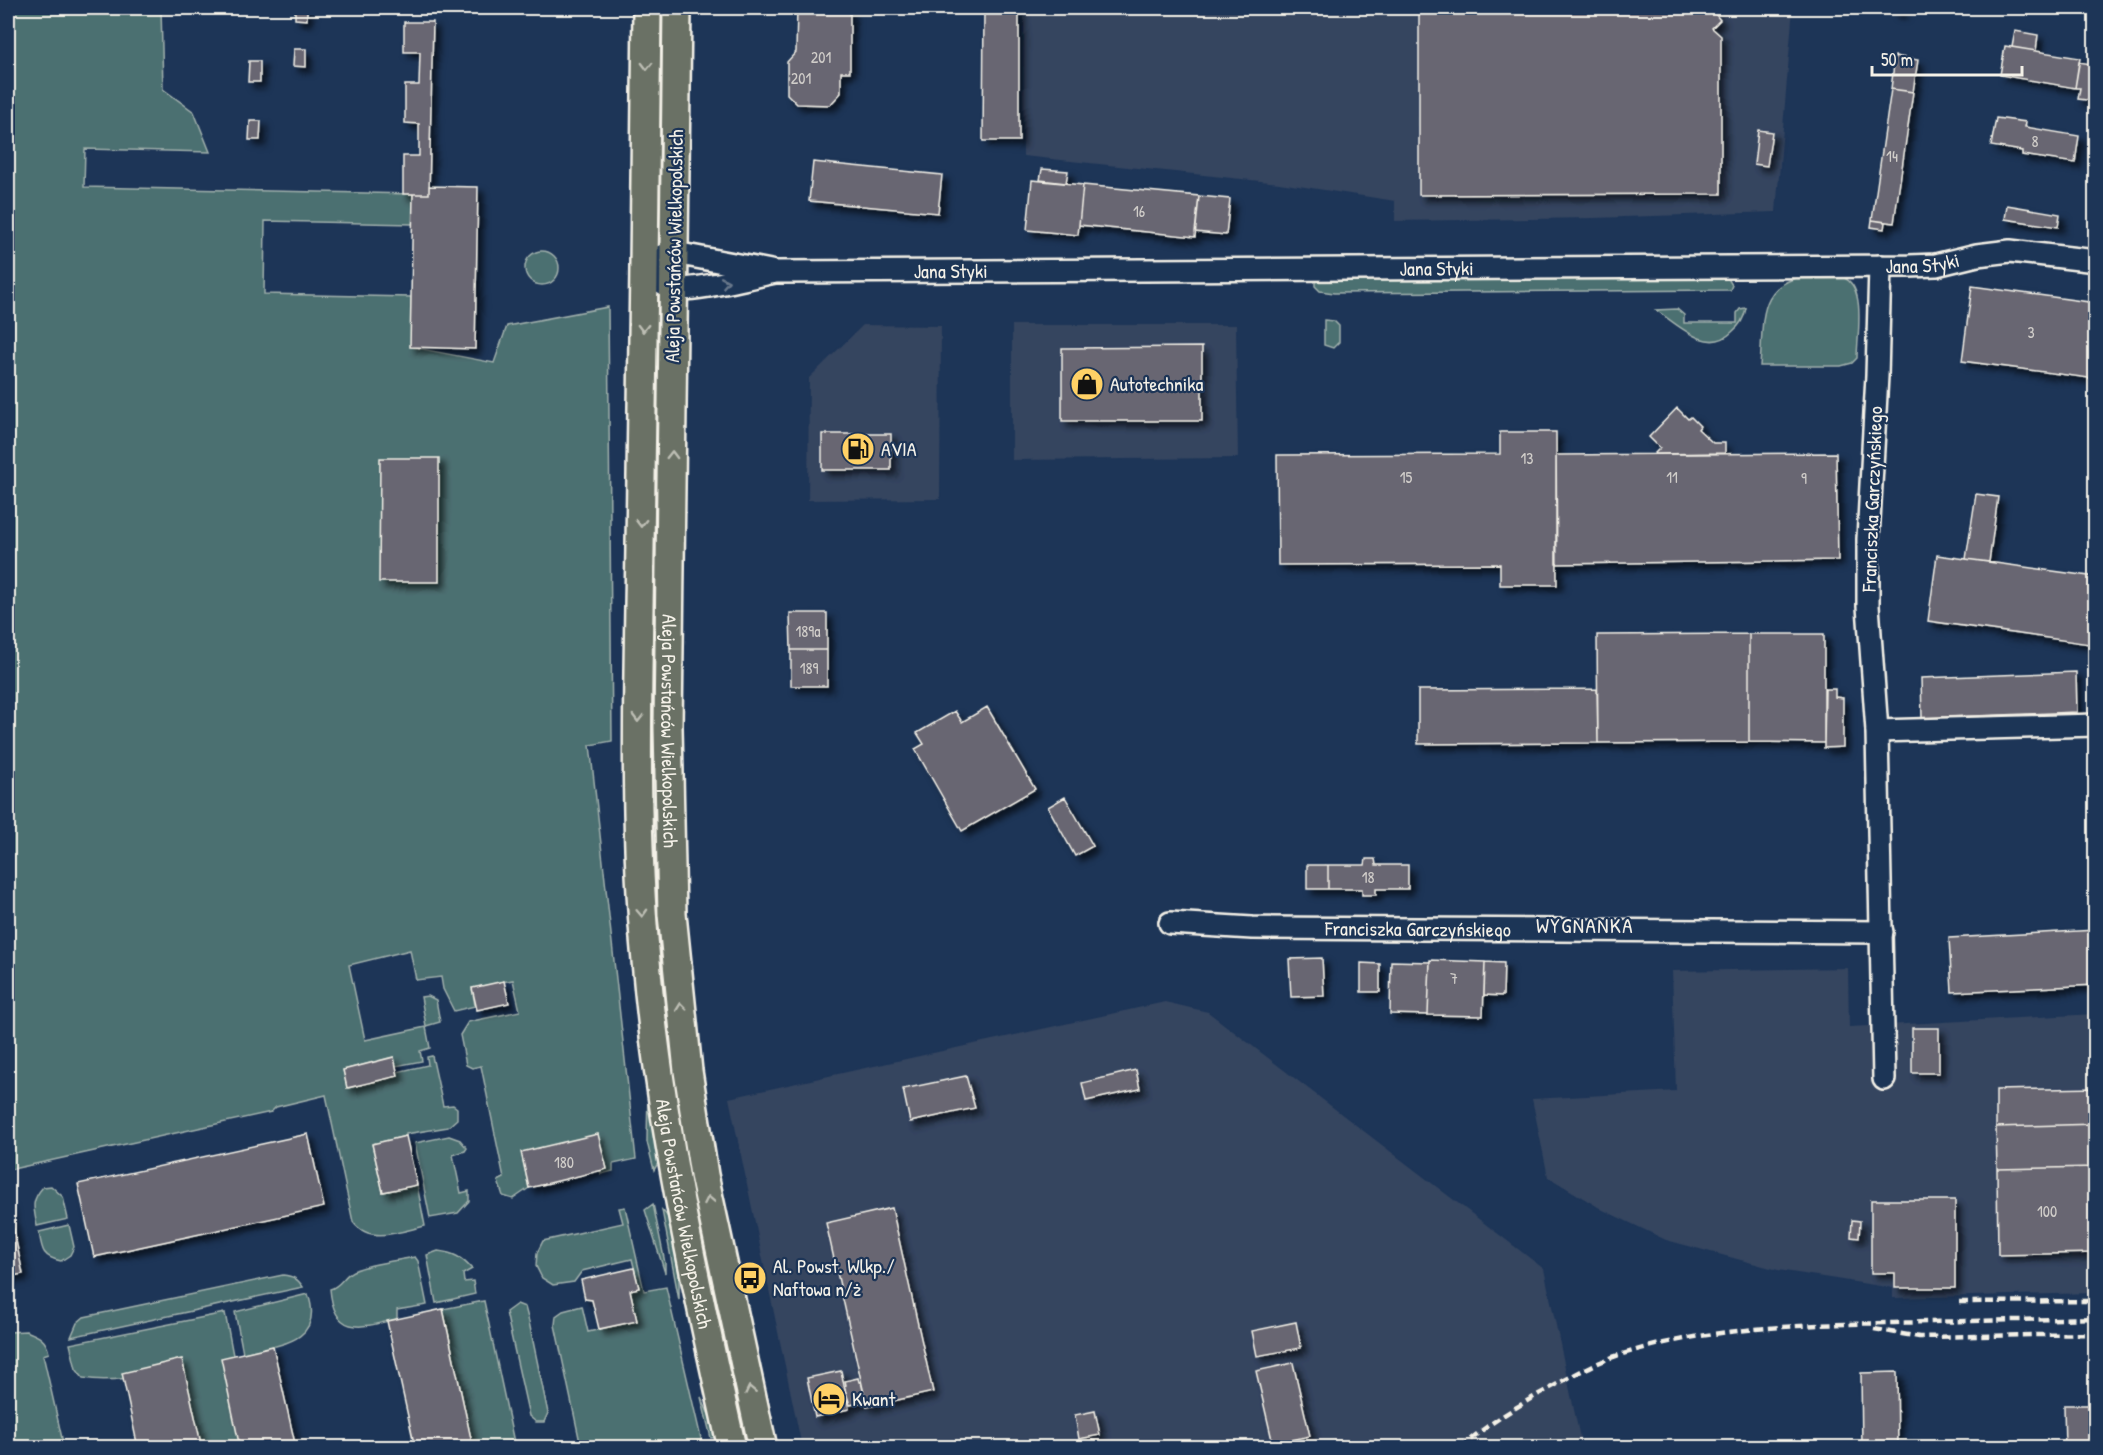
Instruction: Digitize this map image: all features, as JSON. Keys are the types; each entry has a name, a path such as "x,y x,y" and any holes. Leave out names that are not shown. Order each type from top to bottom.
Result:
{"main road":[{"name":"Aleja Powstańców Wielkopolskich","path":"648,8 638,755 645,957 669,1148 686,1238 732,1448"},
{"name":"Aleja Powstańców Wielkopolskich","path":"677,8 668,727 669,869 673,934 688,1071 704,1175 763,1448"}],"street":[{"name":"Jana Styki","path":"674,289 776,272 1880,266 1935,265 1977,255 2010,251 2030,251 2096,261"},
{"path":"674,289 656,280 644,269 661,256 675,252"},
{"name":"Jana Styki","path":"675,252 776,272"},
{"name":"Franciszka Garczyńskiego","path":"1880,266 1877,376 1868,539 1869,606 1877,731 1884,1079"},
{"path":"1877,731 2096,725"},
{"name":"Franciszka Garczyńskiego","path":"1170,923 1264,928 1881,932"}],"shaded area":[{"path":"1024,8 1793,8 1776,212 1395,221 1395,201 1279,183 1023,156"},
{"path":"863,325 941,326 940,499 808,500 809,378"},
{"path":"1012,325 1236,325 1238,458 1012,460"},
{"path":"1848,968 1849,1027 2095,1014 2095,1293 1893,1298 1893,1288 1778,1270 1666,1240 1603,1210 1548,1177 1532,1099 1676,1091 1672,971"},
{"path":"1165,1002 1208,1012 1544,1269 1582,1447 802,1447 729,1098"}],"green space":[{"path":"8,8 161,8 163,89 194,112 210,152 85,149 84,187 413,194 413,224 265,221 264,294 411,297 411,347 494,363 507,326 608,307 612,741 590,745 636,1159 613,1164 613,1171 601,1174 593,1139 522,1155 529,1188 513,1199 503,1196 498,1181 504,1178 481,1066 472,1068 466,1065 460,1035 468,1022 520,1011 513,980 472,988 475,1006 454,1011 443,989 441,977 416,980 410,950 349,965 365,1040 426,1027 430,1048 420,1051 422,1061 396,1066 393,1057 343,1070 348,1088 398,1076 397,1072 428,1065 427,1057 432,1056 443,1106 453,1105 457,1108 457,1119 448,1127 406,1134 406,1136 372,1144 383,1192 417,1185 425,1226 387,1235 377,1235 360,1229 353,1222 326,1095 276,1107 271,1112 8,1170"},
{"path":"542,251 554,256 559,268 554,280 542,285 530,280 525,268 530,256"},
{"path":"1814,275 1839,276 1852,285 1856,293 1859,315 1857,358 1852,363 1841,366 1760,366 1763,318 1772,294 1781,285 1795,278"},
{"path":"1723,276 1732,285 1730,290 1334,293 1320,291 1315,286 1315,282 1321,279"},
{"path":"661,308 690,1153 682,1155 667,1066 659,972 651,783 651,594 656,311"},
{"path":"1746,308 1743,319 1735,329 1723,339 1713,341 1693,335 1656,310 1677,309 1684,315 1684,323 1737,323 1737,313 1740,309"},
{"path":"1324,320 1334,321 1339,326 1339,342 1333,348 1324,345"},
{"path":"428,996 436,1000 440,1022 426,1026 421,997"},
{"path":"648,1086 660,1151 659,1161 654,1170 647,1142"},
{"path":"449,1136 460,1140 467,1148 453,1155 461,1193 469,1191 469,1201 458,1213 430,1218 415,1143"},
{"path":"51,1186 63,1197 68,1219 37,1226 34,1210 36,1197 43,1187"},
{"path":"694,1198 698,1200 748,1431 741,1433 691,1202"},
{"path":"653,1204 665,1263 665,1273 645,1210"},
{"path":"625,1207 644,1291 666,1287 703,1447 581,1447 555,1325 556,1316 563,1311 582,1306 588,1332 637,1321 630,1290 639,1287 632,1259 582,1271 574,1282 553,1285 542,1278 536,1266 537,1253 543,1241 623,1223 619,1208"},
{"path":"662,1210 673,1228 676,1239 679,1300"},
{"path":"69,1225 74,1247 70,1255 61,1261 46,1255 39,1232"},
{"path":"438,1251 457,1256 472,1269 463,1274 464,1282 473,1281 475,1294 436,1303 427,1255"},
{"path":"415,1257 418,1261 427,1305 397,1310 397,1319 372,1325 352,1325 343,1322 337,1315 330,1289 337,1286 350,1273 384,1262"},
{"path":"283,1275 295,1278 303,1287 71,1337 77,1323 84,1317"},
{"path":"308,1294 312,1310 310,1323 304,1332 283,1344 243,1353 235,1312"},
{"path":"484,1301 515,1447 473,1447 443,1309"},
{"path":"517,1304 525,1307 529,1322 548,1413 544,1422 536,1422 529,1416 506,1312"},
{"path":"225,1313 233,1355 240,1447 196,1447 179,1366 107,1380 83,1378 76,1369 70,1344"},
{"path":"26,1331 41,1339 48,1348 49,1353 43,1355 64,1447 8,1447 8,1332"},
{"path":"701,1397 719,1437 711,1438"}],"building":[{"path":"295,8 307,8 307,20 295,19"},
{"path":"797,8 850,8 850,72 841,72 841,93 830,105 797,104 787,94 787,62 796,52"},
{"path":"984,8 1019,8 1019,141 983,141"},
{"path":"1419,8 1714,8 1712,10 1720,20 1712,28 1721,36 1721,194 1419,195"},
{"path":"1894,8 1901,8 1901,13 1893,12"},
{"path":"404,22 433,22 429,194 403,194 403,156 419,156 419,124 405,123 405,85 419,85 420,52 404,52"},
{"path":"2015,31 2038,35 2036,51 2012,47"},
{"path":"2005,46 2080,58 2075,88 2000,75"},
{"path":"294,49 306,49 306,67 293,66"},
{"path":"1895,56 1918,60 1913,92 1891,89"},
{"path":"2092,58 2096,58 2096,101 2078,99 2080,88 2075,88 2079,62 2091,64"},
{"path":"249,61 260,61 260,82 248,82"},
{"path":"1891,89 1913,92 1894,223 1872,220"},
{"path":"1996,118 2026,122 2025,127 2079,136 2075,163 2022,155 2022,151 1991,146"},
{"path":"250,121 261,121 260,140 249,140"},
{"path":"1758,130 1772,132 1767,166 1754,164"},
{"path":"813,162 942,175 938,213 809,201"},
{"path":"1042,169 1068,171 1066,183 1040,180"},
{"path":"1032,180 1083,185 1078,235 1027,230"},
{"path":"1083,185 1199,196 1195,237 1079,225"},
{"path":"429,186 478,187 475,349 410,347 413,194 429,194"},
{"path":"1199,196 1230,199 1226,235 1195,232"},
{"path":"2007,205 2060,214 2058,227 2005,219"},
{"path":"1872,220 1885,222 1884,229 1871,227"},
{"path":"1972,286 2096,303 2096,379 1962,361"},
{"path":"1202,347 1202,421 1062,421 1062,348"},
{"path":"1677,408 1688,419 1691,417 1700,426 1698,429 1713,443 1725,443 1725,453 1654,454 1660,448 1649,437"},
{"path":"1500,432 1556,432 1557,585 1500,585 1500,564 1278,565 1277,455 1500,454"},
{"path":"822,434 891,434 891,470 822,470"},
{"path":"1836,453 1838,560 1556,564 1556,455"},
{"path":"380,458 439,458 439,582 379,582"},
{"path":"1976,494 1998,497 1989,562 1966,559"},
{"path":"1937,555 2096,577 2096,645 1928,621"},
{"path":"790,613 827,613 827,650 791,650"},
{"path":"1749,634 1824,634 1824,743 1749,742"},
{"path":"1749,634 1749,742 1598,743 1597,635"},
{"path":"791,650 827,650 827,686 791,686"},
{"path":"2076,672 2077,712 1922,718 1921,678"},
{"path":"1597,689 1598,743 1418,744 1418,690"},
{"path":"1825,689 1835,689 1835,697 1843,698 1843,747 1824,748"},
{"path":"987,707 1035,789 962,831 915,749 924,744 917,733 955,711 962,722"},
{"path":"1065,797 1093,846 1075,856 1048,807"},
{"path":"1366,859 1375,859 1376,865 1408,865 1408,889 1376,889 1376,895 1362,895 1362,889 1328,889 1328,865 1365,865"},
{"path":"1307,865 1328,865 1328,889 1307,889"},
{"path":"2096,930 2096,985 1952,992 1949,938"},
{"path":"1322,958 1324,996 1291,997 1289,959"},
{"path":"1430,960 1485,962 1483,1016 1428,1015"},
{"path":"1391,961 1430,962 1428,1015 1390,1014"},
{"path":"1485,962 1504,963 1503,996 1484,995"},
{"path":"1361,963 1380,964 1380,992 1361,992"},
{"path":"504,981 509,1003 477,1010 472,988"},
{"path":"1912,1028 1939,1028 1939,1073 1912,1073"},
{"path":"394,1057 398,1076 347,1088 343,1070"},
{"path":"1136,1070 1140,1089 1086,1101 1082,1083"},
{"path":"966,1076 975,1108 910,1122 903,1089"},
{"path":"2096,1088 2096,1124 1996,1127 1996,1090"},
{"path":"2096,1124 2096,1167 1997,1169 1996,1127"},
{"path":"308,1134 324,1207 94,1257 78,1184"},
{"path":"598,1134 607,1169 529,1188 521,1152"},
{"path":"406,1136 417,1185 383,1192 372,1144"},
{"path":"2096,1167 2096,1253 1998,1255 1997,1169"},
{"path":"1871,1200 1955,1200 1955,1288 1895,1288 1895,1273 1871,1273"},
{"path":"8,1203 23,1274 8,1277"},
{"path":"892,1208 933,1392 867,1407 826,1223"},
{"path":"1852,1220 1860,1221 1859,1238 1851,1237"},
{"path":"634,1268 639,1288 630,1290 637,1321 599,1329 592,1300 585,1299 581,1280"},
{"path":"443,1309 473,1448 415,1448 387,1321"},
{"path":"1296,1322 1301,1348 1257,1356 1252,1331"},
{"path":"273,1346 296,1448 240,1448 221,1358"},
{"path":"182,1359 202,1448 138,1448 122,1373"},
{"path":"1293,1363 1310,1436 1273,1444 1256,1371"},
{"path":"841,1371 849,1409 815,1417 807,1378"},
{"path":"1897,1372 1898,1448 1862,1448 1861,1373"},
{"path":"858,1378 865,1398 862,1398 863,1402 850,1405 844,1386 845,1381"},
{"path":"2064,1405 2096,1405 2096,1448 2065,1448"},
{"path":"1095,1411 1100,1435 1079,1439 1075,1415"}],"railway":[{"path":"1959,1302 2096,1301"},
{"path":"1460,1448 1508,1413 1586,1369 1616,1356 1684,1339 1752,1329 1821,1325 2096,1318"},
{"path":"1874,1329 1919,1337 2096,1334"}],"place":[{"name":"Autotechnika","path":"1087,384"},
{"name":"AVIA","path":"858,449"},
{"name":"Al. Powst. Wlkp./ Naftowa n/ż","path":"750,1278"},
{"name":"Kwant","path":"829,1399"}],"district":[{"name":"WYGNANKA","path":"1585,926"}]}
